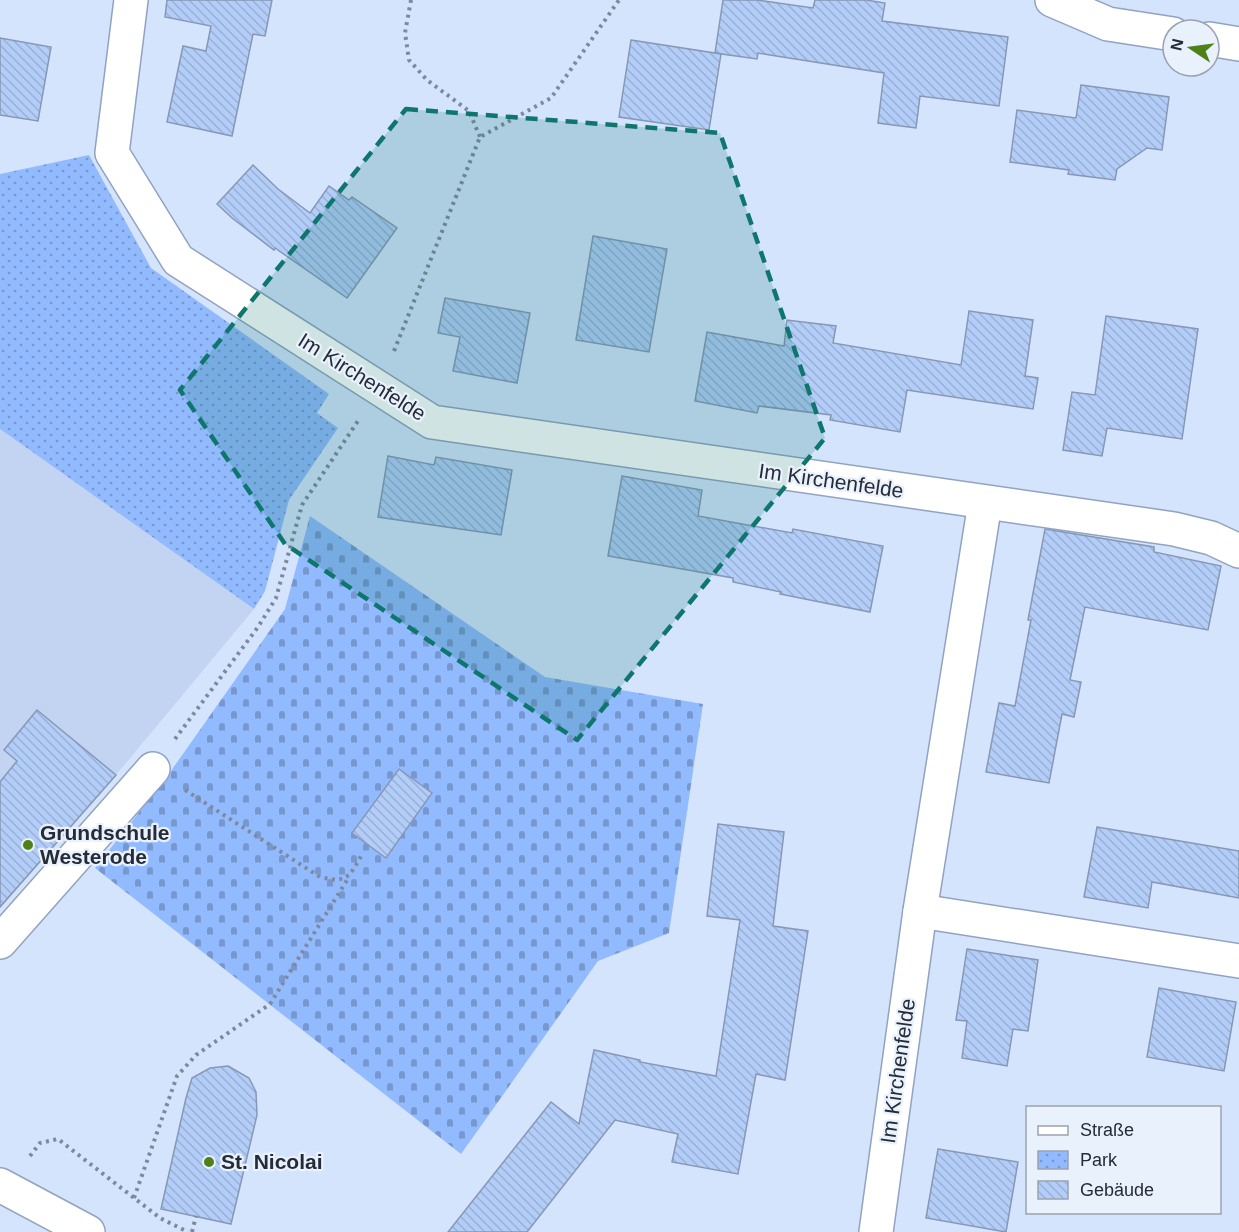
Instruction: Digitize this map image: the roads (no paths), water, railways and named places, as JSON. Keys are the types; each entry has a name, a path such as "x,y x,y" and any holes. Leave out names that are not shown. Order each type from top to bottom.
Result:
{"street":[{"name":"Im Kirchenfelde","path":"131,0 112,153 178,260 432,422 1174,530 1211,538 1239,551"},
{"path":"1052,0 1108,24 1161,32"},
{"path":"1221,41 1239,44"},
{"name":"Im Kirchenfelde","path":"876,1232 920,911 985,503"},
{"path":"0,942 153,769"},
{"path":"920,911 1239,961"},
{"path":"3,1187 88,1232"}],"place":[{"name":"Grundschule Westerode","path":"28,845"},
{"name":"St. Nicolai","path":"209,1162"}]}
